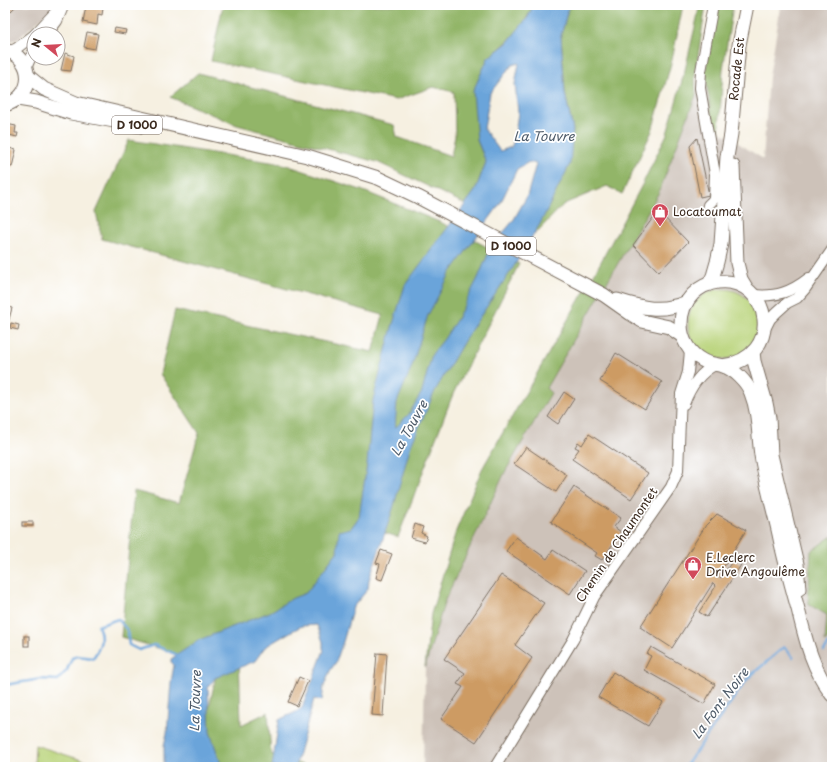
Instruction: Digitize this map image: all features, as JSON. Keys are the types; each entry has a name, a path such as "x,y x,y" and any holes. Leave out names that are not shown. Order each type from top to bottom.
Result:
{"main road":[{"name":"Rocade Est","path":"709,284 713,276 721,244 727,157 731,134 739,45 747,5"},
{"path":"5,105 18,99 24,92 27,84 27,72 20,58 8,50"},
{"name":"D 1000","path":"27,72 44,89 57,96 76,103 258,146 307,156 378,178 418,197 604,295 642,320 669,327 682,336"},
{"name":"D 1000","path":"18,99 36,102 78,114 191,136 258,146"},
{"name":"Rocade Est","path":"731,134 737,263 741,279 750,292"},
{"path":"718,366 734,364 744,360 754,352 764,331 764,319 761,307 750,292 738,284 728,282 709,284 696,291 687,302 681,318 682,336 690,351 701,360 738,375 751,392 758,420 761,454 767,487 804,637 822,682 832,695"},
{"name":"D 1000","path":"604,295 639,307 663,308 676,306 687,302"},
{"path":"754,352 756,368 766,404 771,455 797,564 801,623"}],"street":[{"path":"54,26 58,21 63,5"},
{"path":"42,26 63,5"},
{"path":"708,205 714,199 715,174 700,88 701,71 713,5"},
{"path":"8,50 18,48 26,41"},
{"path":"27,72 29,66"},
{"path":"764,331 770,319 781,307 796,298 805,289 832,250"},
{"path":"750,292 771,296 785,292 814,274"},
{"name":"Chemin de Chaumontet","path":"495,767 573,640 594,597 671,487 678,471 682,410 681,394 688,372 690,351"},
{"name":"Chemin de Chaumontet","path":"682,410 687,395 699,377 707,369 718,366"}],"shaded area":[{"path":"5,5 54,5 32,26 26,26 26,32 18,39 5,41"},
{"path":"781,5 832,5 832,767 423,767 425,667 445,600 505,472 551,393 546,388 659,192 705,72 713,127 763,159 769,77"}],"green space":[{"path":"223,5 533,5 520,28 502,47 488,58 477,140 486,162 475,191 465,204 377,162 237,125 170,97 198,73 394,125 397,137 451,156 455,136 454,92 433,87 396,100 211,61"},
{"path":"569,5 683,5 672,60 652,131 622,194 607,186 564,204 533,236 546,211 573,130 565,93 561,36"},
{"path":"699,5 706,5 695,75 696,95 659,192 546,388 551,393 505,472 445,600 425,667 431,614 456,531 482,469 597,269 642,185 667,134 685,70"},
{"path":"717,5 733,5 723,69 719,131 713,127 705,72 716,19"},
{"path":"129,140 283,164 361,190 442,223 519,264 453,394 398,537 378,531 239,651 241,725 268,712 271,754 309,767 221,767 206,722 218,666 121,637 134,491 179,503 199,433 160,374 175,310 373,352 383,315 102,239 96,212"},
{"path":"723,289 736,292 748,299 755,311 758,324 755,337 748,349 736,356 723,359 710,356 698,349 691,337 688,324 691,311 698,299 710,292"},
{"path":"832,536 832,634 825,642 827,615 808,604 811,551"},
{"path":"35,745 88,762 89,767 34,767"}],"water":[{"name":"La Touvre","path":"533,5 569,5 561,36 565,93 573,130 570,164 540,224 511,271 467,336 435,391 410,448 393,509 369,580 368,589 353,607 336,662 330,671 324,686 322,701 314,699 295,767 272,767 279,720 297,712 302,708 324,650 317,625 302,626 292,631 265,647 255,661 215,678 208,688 210,732 222,767 164,767 164,745 167,733 171,682 174,665 171,662 171,659 199,640 270,612 293,598 306,593 337,552 339,531 351,528 359,517 367,464 373,400 392,327 405,285 475,191 486,162 477,140 473,91 488,58 507,43 528,17","holes":["519,63 515,84 518,112 514,141 511,147 500,151 484,129 490,93 512,65","529,162 536,164 527,196 513,221 491,247 478,278 457,319 432,354 422,392 409,414 395,428 397,402 412,366 428,315 451,272 500,204 517,169"]}],"building":[{"path":"5,5 17,5 5,17"},
{"path":"86,6 103,8 102,15 98,14 97,25 83,22"},
{"path":"115,28 126,30 125,34 114,32"},
{"path":"87,32 98,34 95,49 84,47"},
{"path":"66,53 74,56 71,71 61,70 62,66 66,66"},
{"path":"6,124 16,126 15,133 18,133 17,137 5,134"},
{"path":"697,138 709,195 700,197 690,146"},
{"path":"6,147 16,150 12,167 5,165"},
{"name":"Locatoumat","path":"658,211 688,242 659,272 633,245"},
{"path":"5,306 12,308 7,327 5,327"},
{"path":"11,323 19,325 18,330 10,328"},
{"path":"616,353 662,382 645,409 600,381"},
{"path":"564,392 574,399 558,424 548,417"},
{"path":"589,434 648,473 631,499 572,459 579,449 575,447 578,442 582,445"},
{"path":"526,447 567,475 556,492 514,464"},
{"path":"574,487 621,518 614,527 621,532 602,560 595,556 597,553 551,522"},
{"name":"E.Leclerc Drive Angoulême","path":"717,514 746,530 718,576 721,578 733,560 741,565 707,617 699,612 716,586 713,583 672,648 640,627 706,525"},
{"path":"22,522 33,522 33,526 22,526"},
{"path":"415,524 423,527 421,533 427,536 425,542 411,538"},
{"path":"516,537 547,559 553,550 585,571 570,594 506,551"},
{"path":"381,550 392,554 382,580 376,578 380,564 376,563"},
{"path":"501,575 544,603 515,645 532,658 476,742 441,719 463,687 457,684 465,673 444,659"},
{"path":"24,636 29,636 29,646 24,646"},
{"path":"651,647 715,684 704,704 644,670 651,656 647,654"},
{"path":"377,653 387,654 383,716 372,715"},
{"path":"613,672 663,702 648,726 598,697"},
{"path":"299,677 308,681 297,706 288,702"}],"waterway":[{"path":"5,685 41,679 58,680 67,670 72,658 77,656 93,658 98,650 101,639 98,626 118,619 127,630 129,645 139,650 154,645 180,656"},
{"name":"La Font Noire","path":"824,651 832,640"},
{"name":"La Font Noire","path":"685,767 748,678 784,647 793,657"}],"place":[{"name":"Locatoumat","path":"660,227"},
{"name":"E.Leclerc Drive Angoulême","path":"693,580"}]}
